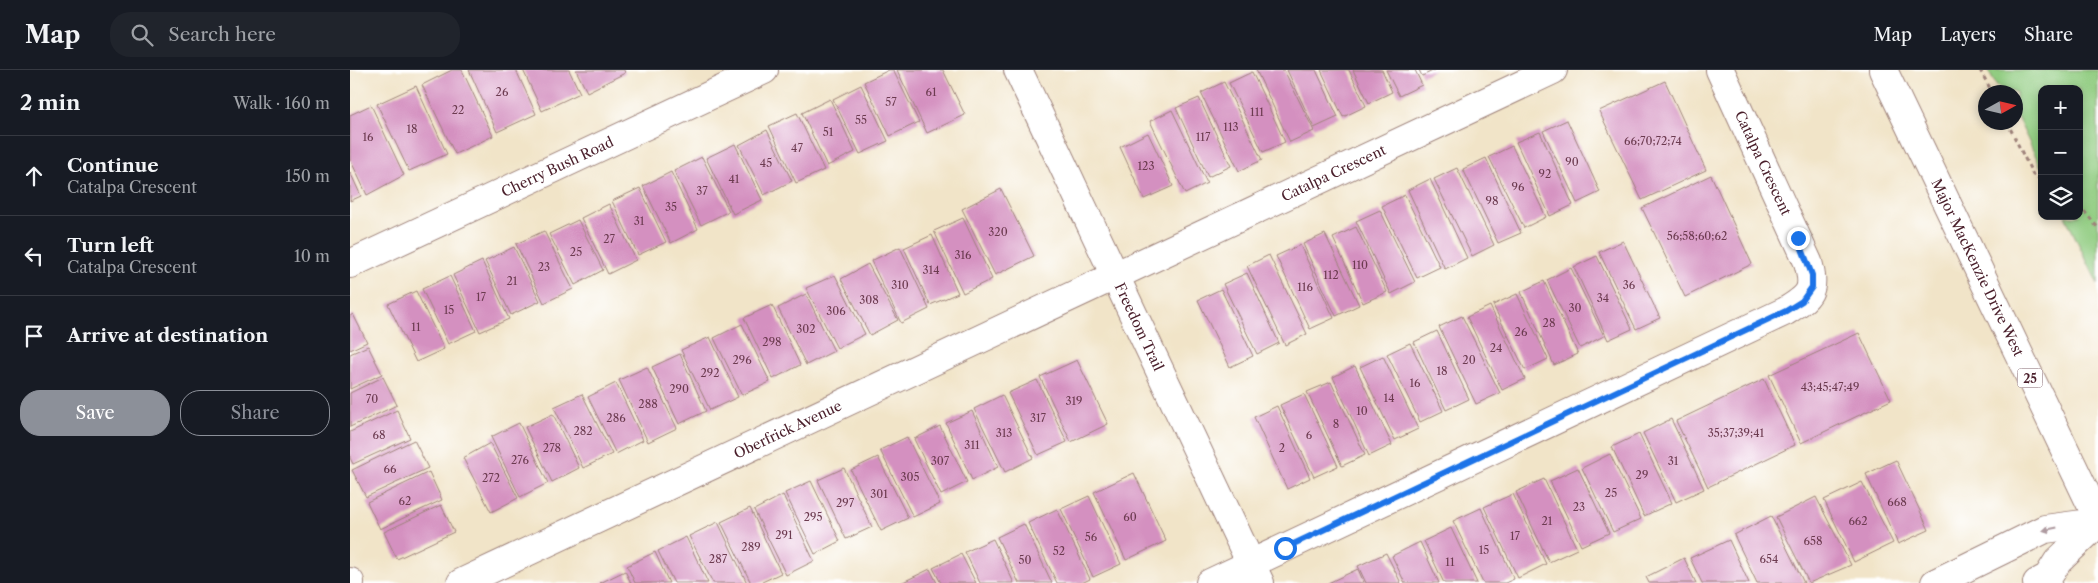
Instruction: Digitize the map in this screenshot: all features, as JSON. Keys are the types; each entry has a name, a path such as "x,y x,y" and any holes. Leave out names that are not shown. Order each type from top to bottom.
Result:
{"street":[{"name":"Cherry Bush Road","path":"350,264 764,70"},
{"name":"Freedom Trail","path":"1018,70 1255,574"},
{"name":"Catalpa Crescent","path":"1114,276 1553,70"},
{"name":"Catalpa Crescent","path":"1210,583 1255,574 1786,311 1808,295 1812,287 1812,275 1801,246 1720,70"},
{"name":"Major MacKenzie Drive West","path":"1883,70 2098,522"},
{"name":"Oberfrick Avenue","path":"461,583 1114,276"},
{"path":"1935,583 2045,529 2098,522"},
{"path":"2037,583 2048,577 2058,561 2098,522"}],"path":[{"path":"1980,70 1988,85"},
{"path":"2011,130 2032,175 2038,178"},
{"path":"2083,210 2098,228"}],"green space":[{"path":"1988,70 2098,70 2098,284 2067,220 2083,220 2083,85 2038,85 2038,161 2023,130 2023,85 1997,85"}],"building":[{"path":"452,70 462,70 493,136 455,154 422,85"},
{"path":"469,70 516,70 536,114 497,132"},
{"path":"523,70 569,70 580,93 542,111"},
{"path":"576,70 624,70 625,73 587,92"},
{"path":"889,70 893,70 919,122 890,136 864,82"},
{"path":"897,70 943,70 965,115 927,133"},
{"path":"1256,70 1284,70 1314,131 1290,142"},
{"path":"1287,70 1316,70 1338,117 1314,128"},
{"path":"1321,70 1349,70 1366,106 1343,117"},
{"path":"1353,70 1382,70 1392,92 1369,103"},
{"path":"1386,70 1415,70 1422,85 1399,96"},
{"path":"1419,70 1435,70 1422,76"},
{"path":"1252,72 1285,142 1263,152 1229,83"},
{"path":"1665,81 1706,170 1642,200 1599,111"},
{"path":"1224,82 1262,160 1239,171 1201,93"},
{"path":"861,85 888,141 860,154 833,99"},
{"path":"416,86 447,154 409,171 377,104"},
{"path":"1199,98 1231,166 1208,177 1176,108"},
{"path":"830,99 855,152 827,166 802,113"},
{"path":"371,105 404,175 367,195 350,159 350,115"},
{"path":"1172,110 1207,183 1185,194 1150,121"},
{"path":"797,113 824,170 796,183 769,126"},
{"path":"1567,120 1600,192 1577,203 1543,131"},
{"path":"767,130 792,181 764,195 739,145"},
{"path":"1540,132 1573,205 1550,216 1516,142"},
{"path":"1148,133 1173,186 1144,199 1120,147"},
{"path":"735,144 762,200 733,214 706,158"},
{"path":"1512,146 1546,217 1524,228 1489,157"},
{"path":"702,157 729,211 701,225 674,171"},
{"path":"1486,158 1521,233 1498,243 1463,169"},
{"path":"1457,168 1494,245 1472,256 1434,179"},
{"path":"350,172 361,196 350,201"},
{"path":"671,172 698,229 671,243 643,186"},
{"path":"1711,175 1752,264 1685,297 1642,208"},
{"path":"1430,179 1467,258 1445,269 1408,190"},
{"path":"640,188 666,242 638,255 612,201"},
{"path":"1001,189 1034,256 995,275 962,209"},
{"path":"1405,195 1440,267 1417,278 1382,206"},
{"path":"609,204 636,260 608,274 581,218"},
{"path":"1380,210 1415,282 1391,294 1356,221"},
{"path":"963,218 992,279 963,293 934,231"},
{"path":"578,220 603,270 575,285 549,234"},
{"path":"1356,227 1387,292 1363,303 1333,238"},
{"path":"544,231 573,289 544,303 516,244"},
{"path":"1325,234 1359,305 1336,316 1303,244"},
{"path":"932,235 958,293 930,305 904,248"},
{"path":"1623,241 1660,318 1636,329 1599,252"},
{"path":"1300,245 1334,318 1310,329 1276,256"},
{"path":"514,247 540,301 511,315 485,261"},
{"path":"900,247 929,309 901,323 871,261"},
{"path":"1269,255 1307,334 1285,345 1247,266"},
{"path":"1597,256 1632,329 1608,340 1574,267"},
{"path":"482,261 509,319 480,332 453,275"},
{"path":"868,264 898,320 870,335 841,279"},
{"path":"1571,268 1604,336 1580,348 1547,280"},
{"path":"1247,273 1279,343 1257,354 1223,284"},
{"path":"835,275 865,334 837,348 806,288"},
{"path":"450,276 476,331 448,344 422,289"},
{"path":"1544,281 1578,354 1554,365 1521,292"},
{"path":"1221,289 1253,356 1230,367 1198,300"},
{"path":"416,291 444,349 416,362 388,304"},
{"path":"806,294 834,351 806,365 778,308"},
{"path":"1517,294 1548,359 1525,370 1493,305"},
{"path":"772,305 800,365 773,379 744,318"},
{"path":"1490,306 1525,379 1502,390 1467,317"},
{"path":"353,314 367,342 350,350 350,316"},
{"path":"1462,316 1500,393 1476,404 1439,327"},
{"path":"742,324 770,382 742,395 714,338"},
{"path":"1437,331 1469,399 1446,410 1414,342"},
{"path":"1859,333 1891,400 1801,443 1769,375"},
{"path":"710,337 738,397 710,410 681,350"},
{"path":"1410,343 1443,411 1420,422 1387,354"},
{"path":"368,346 382,374 350,389 350,354"},
{"path":"680,354 706,411 679,424 652,367"},
{"path":"1383,356 1418,429 1395,440 1360,367"},
{"path":"1077,360 1108,424 1071,442 1040,377"},
{"path":"1355,366 1392,445 1369,456 1333,377"},
{"path":"647,367 677,428 648,442 619,380"},
{"path":"383,377 397,405 350,427 350,393"},
{"path":"1764,379 1795,445 1708,487 1676,421"},
{"path":"1037,380 1067,442 1038,455 1008,393"},
{"path":"1331,382 1365,455 1342,466 1307,392"},
{"path":"616,383 643,440 616,454 588,397"},
{"path":"582,394 612,454 583,468 554,407"},
{"path":"1304,394 1338,466 1314,477 1280,405"},
{"path":"1002,395 1033,458 1005,472 974,409"},
{"path":"1277,406 1310,478 1287,489 1254,417"},
{"path":"397,410 410,438 353,464 350,458 350,432"},
{"path":"972,411 998,467 972,480 946,423"},
{"path":"553,414 579,468 552,482 525,427"},
{"path":"1671,419 1704,489 1676,502 1643,433"},
{"path":"519,423 548,483 520,497 491,437"},
{"path":"940,426 967,482 941,495 914,439"},
{"path":"1639,434 1672,503 1644,516 1612,447"},
{"path":"907,437 940,504 913,517 880,450"},
{"path":"414,440 428,468 366,497 352,470"},
{"path":"490,443 518,498 491,512 463,458"},
{"path":"1610,454 1641,519 1613,532 1582,468"},
{"path":"878,457 908,518 881,531 851,470"},
{"path":"1896,460 1929,530 1898,544 1866,474"},
{"path":"844,468 872,527 846,539 818,480"},
{"path":"1578,468 1609,533 1581,546 1550,481"},
{"path":"429,472 442,500 380,529 367,502"},
{"path":"1134,473 1166,541 1126,560 1094,492"},
{"path":"1544,479 1577,549 1549,562 1516,492"},
{"path":"811,481 840,541 815,554 785,493"},
{"path":"1862,482 1893,543 1854,562 1824,500"},
{"path":"1513,494 1546,564 1518,578 1484,507"},
{"path":"783,495 814,561 786,575 754,510"},
{"path":"1089,496 1121,564 1093,577 1061,509"},
{"path":"1816,497 1851,565 1809,583 1776,517"},
{"path":"441,505 454,532 397,559 384,532"},
{"path":"750,508 781,573 760,583 751,583 721,522"},
{"path":"1481,508 1514,579 1505,583 1483,583 1453,521"},
{"path":"1057,509 1090,579 1082,583 1057,583 1028,523"},
{"path":"1771,516 1804,583 1757,583 1734,535"},
{"path":"718,522 747,583 713,583 689,536"},
{"path":"1024,524 1052,583 1019,583 997,537"},
{"path":"1451,528 1477,583 1444,583 1424,541"},
{"path":"686,537 708,583 674,583 658,551"},
{"path":"993,539 1014,583 980,583 965,552"},
{"path":"1729,540 1749,583 1702,583 1690,558"},
{"path":"1420,542 1439,583 1405,583 1392,556"},
{"path":"655,552 669,583 635,583 627,566"},
{"path":"1386,553 1401,583 1366,583 1358,566"},
{"path":"961,554 976,583 941,583 933,568"},
{"path":"1684,558 1696,583 1649,583 1646,577"},
{"path":"930,569 937,583 901,583"},
{"path":"1358,569 1364,583 1328,583"},
{"path":"625,571 631,583 600,583"}],"route":[{"path":"1285,548 1786,311 1802,301 1812,287 1812,275 1798,238"}]}
